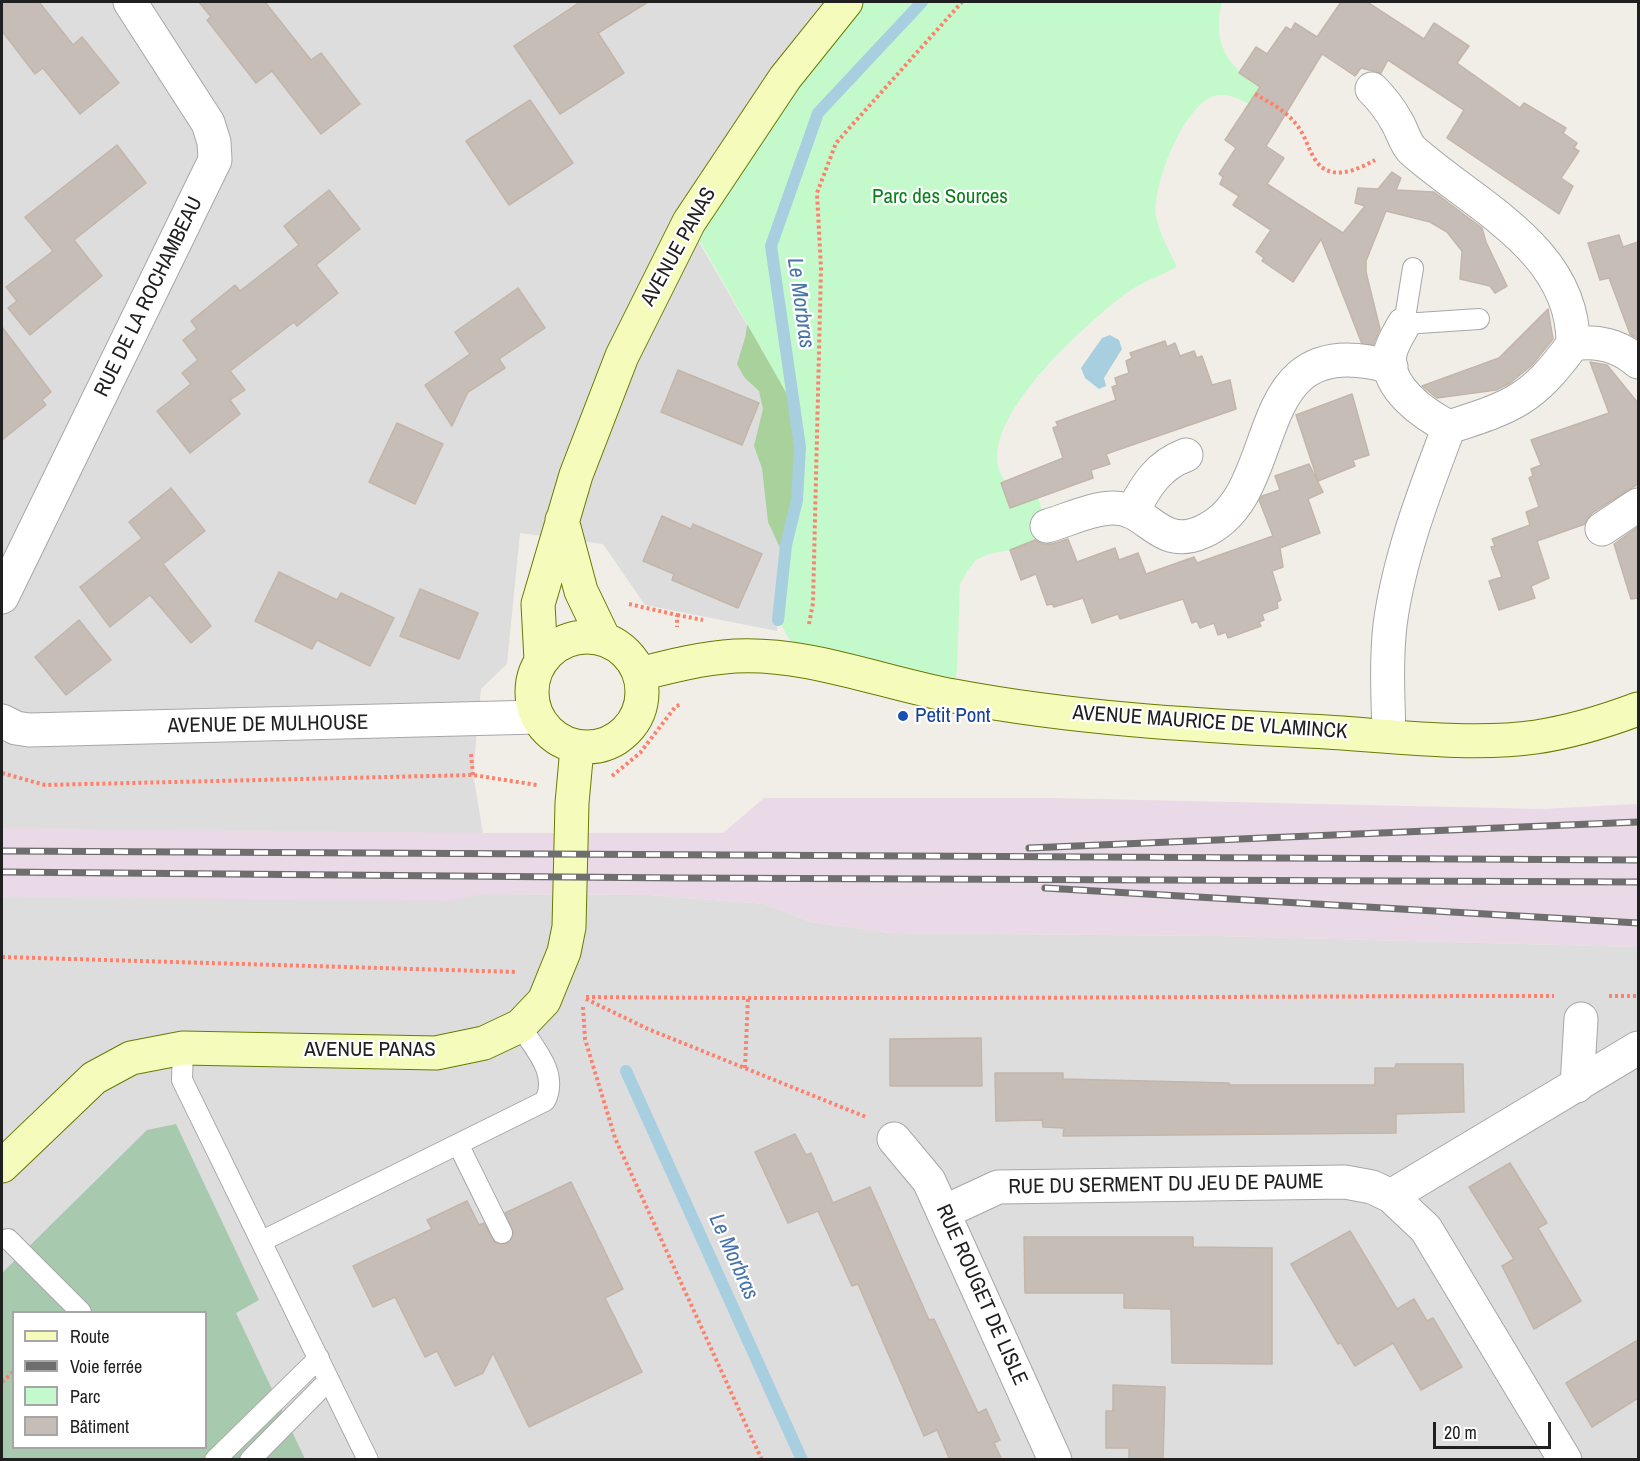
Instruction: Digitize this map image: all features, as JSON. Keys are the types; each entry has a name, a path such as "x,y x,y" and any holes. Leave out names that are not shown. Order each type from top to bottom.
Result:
{"street":[{"name":"RUE DE LA ROCHAMBEAU","path":"2,597 215,160 214,142 208,123 130,2"},
{"name":"AVENUE PANAS","path":"541,660 538,604 562,520 597,418 622,356 689,222 785,78 846,2"},
{"path":"1372,89 1391,112 1410,148 1520,235 1543,260 1567,300 1572,315 1573,344 1539,387 1522,400 1449,427"},
{"path":"1404,324 1390,355 1390,367 1395,380 1413,402 1449,427"},
{"path":"1573,344 1601,343 1622,351 1638,362"},
{"path":"1047,526 1105,509 1132,512 1153,528 1170,536 1192,536 1203,532 1229,513 1243,492 1277,406 1296,381 1317,367 1341,360 1363,360 1390,367"},
{"path":"1389,735 1390,625 1397,588 1419,511 1449,427"},
{"path":"1132,512 1146,486 1161,467 1186,455"},
{"path":"1602,529 1638,505"},
{"path":"562,520 581,591 604,639"},
{"path":"584,636 604,639 623,648 640,674 643,693 639,712 631,726 616,739 598,746 577,748 554,737 537,717 531,698 532,678 541,660 554,646 565,640 584,636"},
{"name":"AVENUE MAURICE DE VLAMINCK","path":"640,674 678,664 736,656 802,661 953,696 1069,714 1151,723 1466,740 1535,737 1601,722 1638,709"},
{"name":"AVENUE DE MULHOUSE","path":"2,721 16,728 29,730 537,717"},
{"name":"AVENUE PANAS","path":"2,1166 94,1078 131,1058 183,1048 436,1053 484,1043 520,1026 544,1002 564,952 569,916 572,803 577,748"},
{"path":"1577,1086 1581,1019"},
{"path":"1391,1196 1638,1048"},
{"name":"RUE ROUGET DE LISLE","path":"894,1139 929,1181 1055,1460"},
{"name":"RUE DU SERMENT DU JEU DE PAUME","path":"944,1212 998,1187 1346,1182 1372,1187 1391,1196 1426,1229 1565,1460"}],"lane":[{"path":"1413,268 1404,324 1479,319"},
{"path":"261,1241 544,1101 550,1090 547,1067 520,1026"},
{"path":"183,1048 182,1080 368,1460"},
{"path":"458,1144 502,1233"},
{"path":"8,1239 80,1311"},
{"path":"213,1453 319,1358"},
{"path":"250,1460 329,1380"}],"path":[{"path":"802,661 813,603 821,267 817,193 836,143 962,2"},
{"path":"1255,94 1278,107 1292,119 1302,132 1316,160 1333,173 1352,171 1410,148"},
{"path":"2,773 45,785 473,774 539,786 548,803 595,803 600,789 640,753 676,706 686,703"},
{"path":"2,957 521,972"},
{"path":"583,997 1556,996"},
{"path":"1604,996 1638,996"},
{"path":"583,997 648,1029 864,1115 894,1139"},
{"path":"583,997 585,1039 615,1138 762,1460"},
{"path":"745,1068 748,998"}],"shaded area":[{"path":"2,2 846,2 699,242 796,410 777,631 645,605 603,544 520,533 507,664 481,689 473,774 483,833 484,894 649,895 765,904 811,922 891,933 1219,936 1638,947 1638,1459 2,1460"},
{"path":"764,798 1052,798 1543,809 1638,804 1638,947 1219,936 891,933 811,922 765,904 649,895 484,894 448,901 2,897 2,828 723,833"}],"green space":[{"name":"Parc des Sources","path":"846,2 1222,2 1219,29 1224,51 1238,70 1260,87 1249,104 1223,95 1214,96 1202,103 1181,130 1172,148 1159,186 1156,216 1162,236 1177,267 1136,287 1106,309 1057,355 1012,412 1000,440 998,465 1011,486 1036,491 1047,526 1047,536 1010,550 989,554 976,560 968,570 960,584 957,669 953,696 802,661 778,620 786,545 797,500 800,447 796,410 689,222"},
{"path":"737,236 810,446 790,569 768,522 762,468 754,446 763,409 759,391 744,377 737,364 749,315"},
{"path":"176,1124 259,1300 236,1313 305,1459 2,1460 2,1273 147,1130"}],"water":[{"path":"1110,335 1119,340 1122,349 1104,378 1106,386 1099,389 1085,378 1081,368 1102,338"}],"building":[{"path":"2,2 39,2 73,45 82,37 119,83 80,114 43,68 35,74 2,31"},
{"path":"199,2 265,2 311,60 321,53 360,104 321,134 272,71 256,83 207,20 211,17"},
{"path":"580,2 648,2 598,33 624,73 560,114 514,46"},
{"path":"1341,2 1367,2 1424,39 1434,23 1469,46 1457,63 1520,108 1524,103 1566,128 1563,133 1577,143 1574,148 1579,151 1561,178 1573,186 1559,214 1447,138 1464,110 1388,60 1381,73 1361,68 1355,76 1322,54 1266,146 1284,158 1267,184 1343,233 1365,206 1355,203 1358,188 1378,189 1392,172 1401,178 1396,190 1434,192 1482,228 1486,242 1507,286 1495,293 1490,286 1460,279 1462,251 1447,232 1430,222 1386,211 1366,261 1366,272 1380,329 1373,345 1362,344 1321,239 1293,282 1262,261 1264,258 1256,252 1271,230 1233,205 1239,196 1220,184 1223,177 1219,174 1236,148 1225,140 1260,87 1239,73 1256,47 1267,54 1286,27 1291,30 1295,23 1317,37"},
{"path":"530,100 573,163 509,205 466,141"},
{"path":"117,145 146,183 74,240 102,276 30,335 8,308 17,301 6,287 53,251 25,217"},
{"path":"329,190 360,229 316,265 338,293 297,326 294,322 230,371 245,390 230,400 240,414 190,453 157,411 191,384 182,373 198,360 183,340 197,329 191,321 235,285 240,291 299,245 284,226"},
{"path":"1619,235 1623,247 1638,242 1638,339 1630,334 1609,278 1600,280 1588,243"},
{"path":"518,288 545,328 499,359 505,368 468,392 452,426 425,385 470,354 455,332"},
{"path":"1548,309 1553,339 1532,365 1510,383 1496,390 1437,398 1422,386 1499,358"},
{"path":"2,327 51,392 42,400 46,405 2,440"},
{"path":"1165,341 1167,347 1175,343 1180,356 1194,351 1197,358 1202,356 1212,385 1230,380 1236,409 1106,454 1110,464 1091,470 1093,478 1010,508 1001,483 1063,458 1053,428 1058,426 1056,422 1116,400 1112,387 1117,385 1115,378 1129,373 1126,361 1132,358 1130,353"},
{"path":"1590,362 1607,365 1638,403 1638,484 1592,513 1585,524 1537,541 1549,578 1531,586 1535,598 1499,610 1489,581 1502,577 1491,547 1495,546 1492,539 1530,525 1526,512 1539,507 1529,478 1533,476 1531,469 1541,465 1531,440 1609,413"},
{"path":"678,370 759,403 742,445 661,412"},
{"path":"1352,394 1369,455 1353,460 1355,466 1318,481 1296,415"},
{"path":"397,423 443,444 415,504 369,482"},
{"path":"1309,464 1323,492 1308,499 1320,533 1280,548 1283,567 1272,571 1281,600 1277,602 1278,608 1262,614 1264,620 1259,622 1261,626 1228,638 1226,632 1218,635 1214,623 1200,628 1197,621 1192,623 1183,599 1120,619 1118,614 1092,623 1083,598 1054,607 1052,604 1047,605 1036,574 1021,580 1010,550 1035,540 1043,544 1052,544 1068,539 1077,562 1115,548 1119,560 1138,553 1146,574 1194,557 1197,563 1273,536 1259,500 1262,496 1280,490 1275,476"},
{"path":"171,488 205,531 163,564 211,626 191,643 150,595 110,627 80,587 142,538 129,522"},
{"path":"662,516 691,529 693,524 762,554 738,608 672,580 674,574 643,561"},
{"path":"1638,527 1638,598 1631,599 1614,544"},
{"path":"279,572 337,600 341,593 394,618 370,666 317,640 312,649 255,621"},
{"path":"420,589 478,613 459,659 400,636"},
{"path":"79,620 111,660 66,695 35,657"},
{"path":"981,1038 982,1086 890,1086 890,1039"},
{"path":"1396,1064 1463,1064 1464,1112 1396,1114 1396,1133 1063,1136 1064,1128 1043,1127 1042,1120 996,1121 995,1073 1063,1073 1063,1079 1229,1083 1229,1085 1375,1085 1375,1068 1395,1068"},
{"path":"795,1134 806,1155 811,1153 833,1203 870,1187 929,1320 934,1319 978,1413 986,1409 1000,1440 994,1443 1002,1460 950,1460 937,1430 924,1436 858,1284 852,1286 818,1211 788,1223 755,1152"},
{"path":"1510,1163 1547,1223 1538,1228 1581,1301 1534,1329 1502,1266 1514,1259 1469,1187"},
{"path":"571,1182 623,1289 605,1298 642,1372 529,1427 493,1353 483,1373 455,1386 437,1351 425,1357 395,1297 373,1307 353,1266 432,1229 427,1220 467,1201 479,1225 484,1223 495,1243 507,1244 514,1233 505,1213"},
{"path":"1350,1231 1397,1309 1414,1299 1427,1321 1433,1318 1462,1367 1421,1390 1393,1343 1355,1366 1341,1343 1338,1344 1291,1264"},
{"path":"1024,1237 1193,1237 1193,1247 1272,1248 1272,1364 1172,1363 1171,1309 1124,1308 1124,1293 1025,1293"},
{"path":"1638,1340 1638,1398 1592,1427 1566,1383"},
{"path":"1113,1385 1165,1387 1163,1460 1129,1460 1129,1448 1106,1448 1106,1411 1113,1411"}],"waterway":[{"name":"Le Morbras","path":"778,620 786,545 797,500 800,447 771,246 818,113 922,2"},
{"name":"Le Morbras","path":"626,1071 802,1460"}],"railway":[{"path":"1029,848 1638,822"},
{"path":"2,851 1638,860"},
{"path":"2,872 680,878 1638,882"},
{"path":"1045,888 1638,923"}],"place":[{"name":"Petit Pont","path":"903,716"}]}
